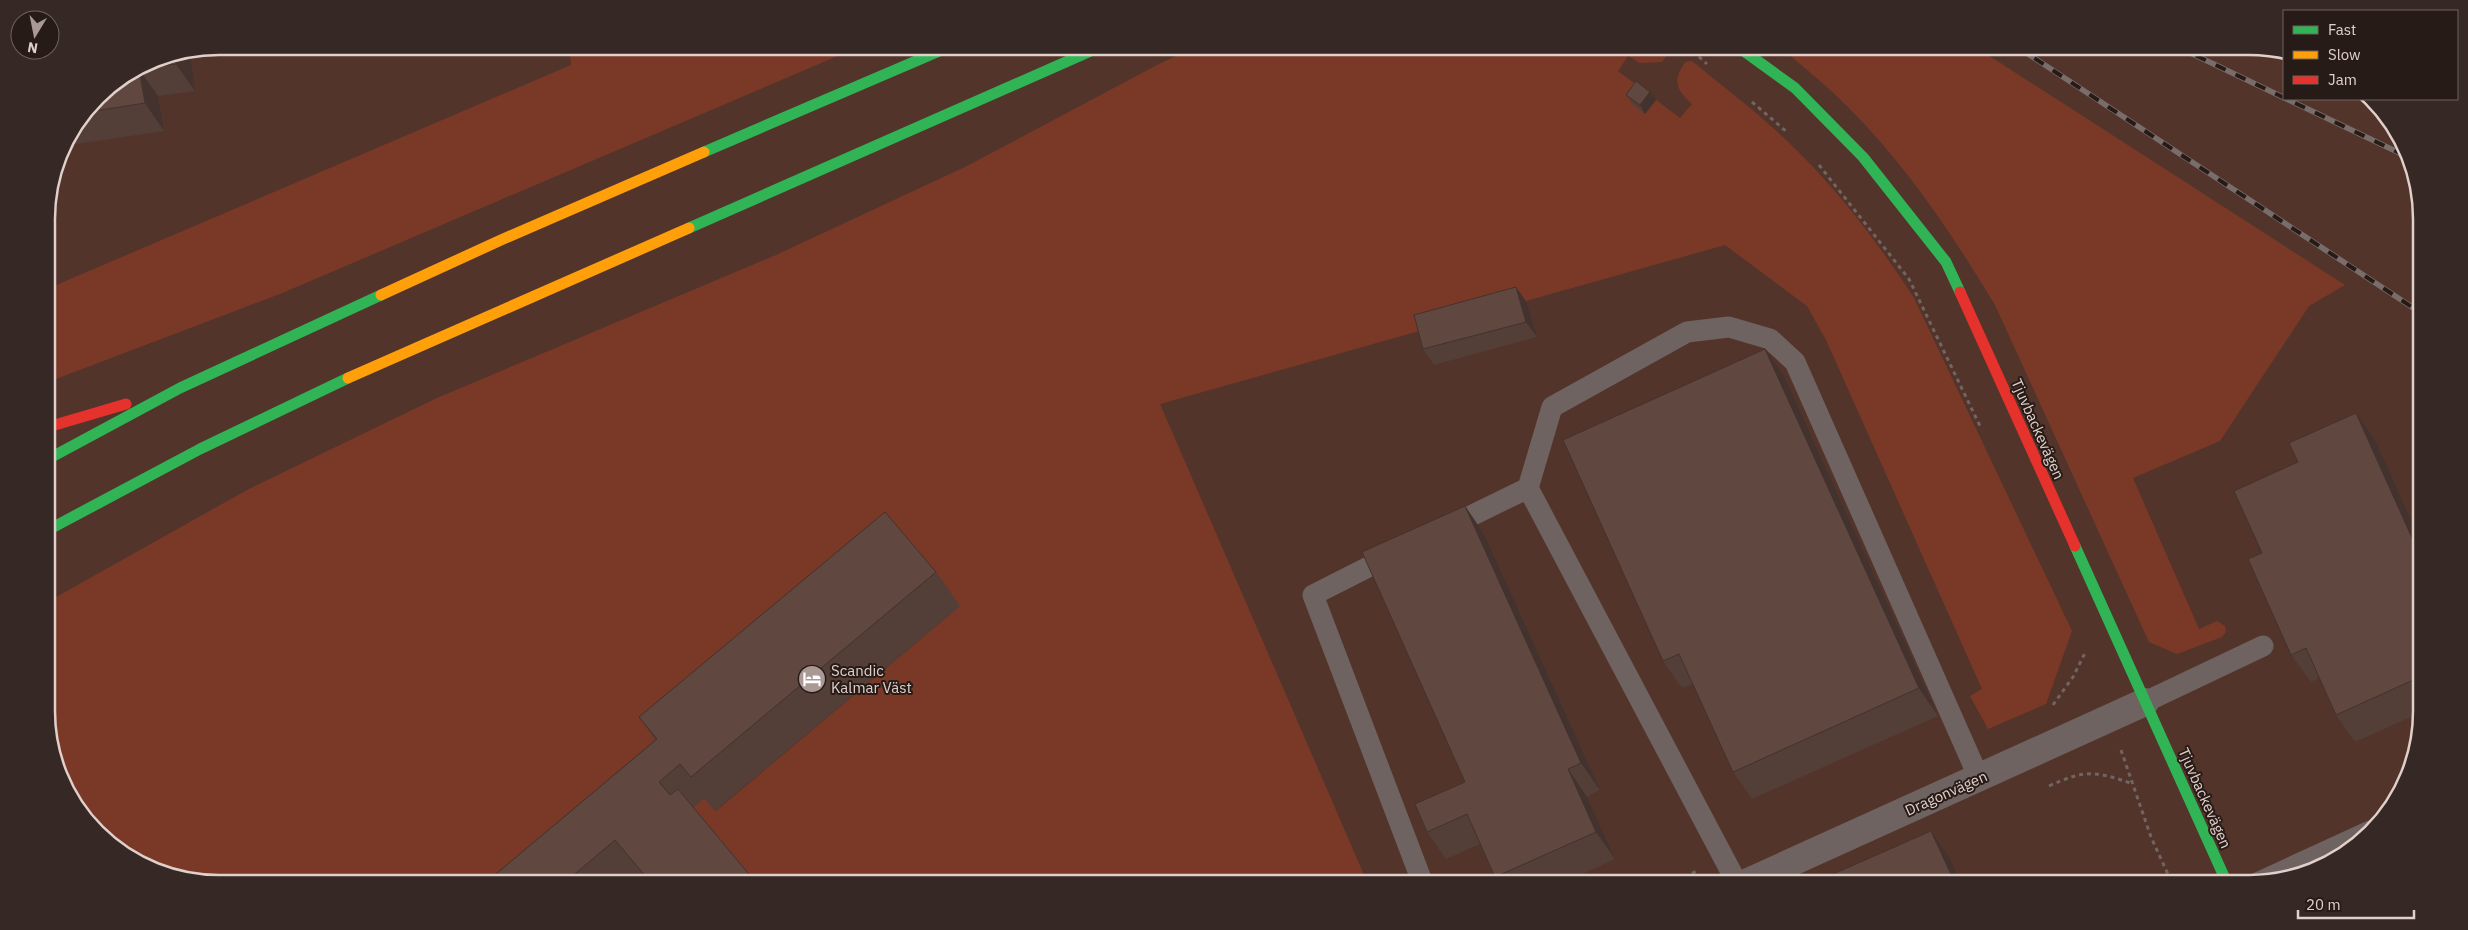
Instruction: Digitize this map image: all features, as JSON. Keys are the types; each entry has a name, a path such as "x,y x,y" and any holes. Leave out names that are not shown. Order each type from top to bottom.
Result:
{"main road":[{"path":"55,455 180,388 501,240 930,55"},
{"path":"55,526 200,449 338,382 1082,55"},
{"name":"Tjuvbackevägen","path":"1750,55 1795,88 1864,157 1946,262 2223,875"},
{"path":"55,425 180,388"}],"street":[{"name":"Dragonvägen","path":"1766,875 2145,702"}],"lane":[{"path":"1732,875 1528,488 1552,407 1687,332 1729,327 1770,339 1794,362 1979,778"},
{"path":"1420,875 1313,595 1528,488"},
{"path":"2145,702 2264,646"},
{"path":"2281,872 2350,840"}],"path":[{"path":"1697,55 1710,66"},
{"path":"1747,98 1793,137"},
{"path":"1814,158 1909,279 1981,429"},
{"path":"2087,650 2090,658"},
{"path":"2110,718 2151,837 2168,875"},
{"path":"2041,790 2088,772 2111,776 2133,784"}],"shaded area":[{"path":"219,55 2249,55 2270,56 2283,59 2283,100 2361,100 2372,111 2391,137 2401,156 2412,198 2413,722 2410,743 2401,774 2379,811 2349,841 2312,863 2281,872 2260,875 208,875 166,866 146,858 128,847 96,819 72,784 58,743 55,722 55,208 67,156 89,119 111,96 137,77 177,61 198,56"},
{"path":"570,55 840,55 280,294 55,379 55,286 571,65"},
{"path":"1178,55 1667,55 1662,62 1640,63 1628,56 1618,71 1680,118 1692,104 1679,89 1677,79 1685,62 1692,61 1774,129 1821,176 1870,235 1914,298 2072,631 2046,704 1988,729 1970,696 1982,689 1827,342 1807,306 1725,245 1160,404 1364,875 743,875 683,816 704,798 716,811 960,606 562,875 208,875 187,872 146,858 128,847 96,819 83,802 72,784 64,764 55,722 55,598 247,490 437,398 776,255 967,166"},
{"path":"1790,55 1988,55 2345,285 2309,306 2220,441 2133,478 2199,629 2217,621 2225,626 2226,632 2222,637 2177,654 2149,642 1995,305 1945,227 1909,177 1869,129 1823,83"}],"building":[{"path":"176,61 176,64 161,66"},
{"path":"140,75 145,103 96,111 111,96"},
{"path":"1636,81 1650,92 1640,105 1626,95"},
{"path":"1516,287 1526,322 1423,349 1414,315"},
{"path":"1765,349 1919,688 1733,772 1679,654 1663,661 1563,440"},
{"path":"2356,413 2413,540 2413,680 2336,715 2306,648 2291,655 2248,559 2262,553 2234,491 2298,462 2289,443"},
{"path":"1465,506 1581,763 1568,769 1596,832 1499,875 1494,875 1467,814 1427,832 1415,804 1465,782 1362,552"},
{"path":"885,512 936,572 691,777 680,764 659,782 670,795 678,789 750,875 644,875 615,840 574,875 495,875 657,739 639,717"},
{"path":"1931,831 1951,875 1831,875"}],"railway":[{"path":"2030,55 2413,308"},
{"path":"2195,55 2283,97"},
{"path":"2289,100 2399,153"}],"traffic: fast":[{"path":"704,152 930,55"},
{"path":"689,228 1082,55"},
{"path":"1749,55 1795,88 1863,157 1946,262 1960,292"},
{"path":"55,455 180,388 381,295"},
{"path":"55,526 200,449 348,378"},
{"path":"2075,546 2223,875"}],"traffic: slow":[{"path":"381,295 501,240 704,152"},
{"path":"348,378 689,228"}],"traffic: jam":[{"path":"1960,292 2075,546"},
{"path":"55,425 126,404"}],"place":[{"name":"Scandic Kalmar Väst","path":"812,679"}]}
